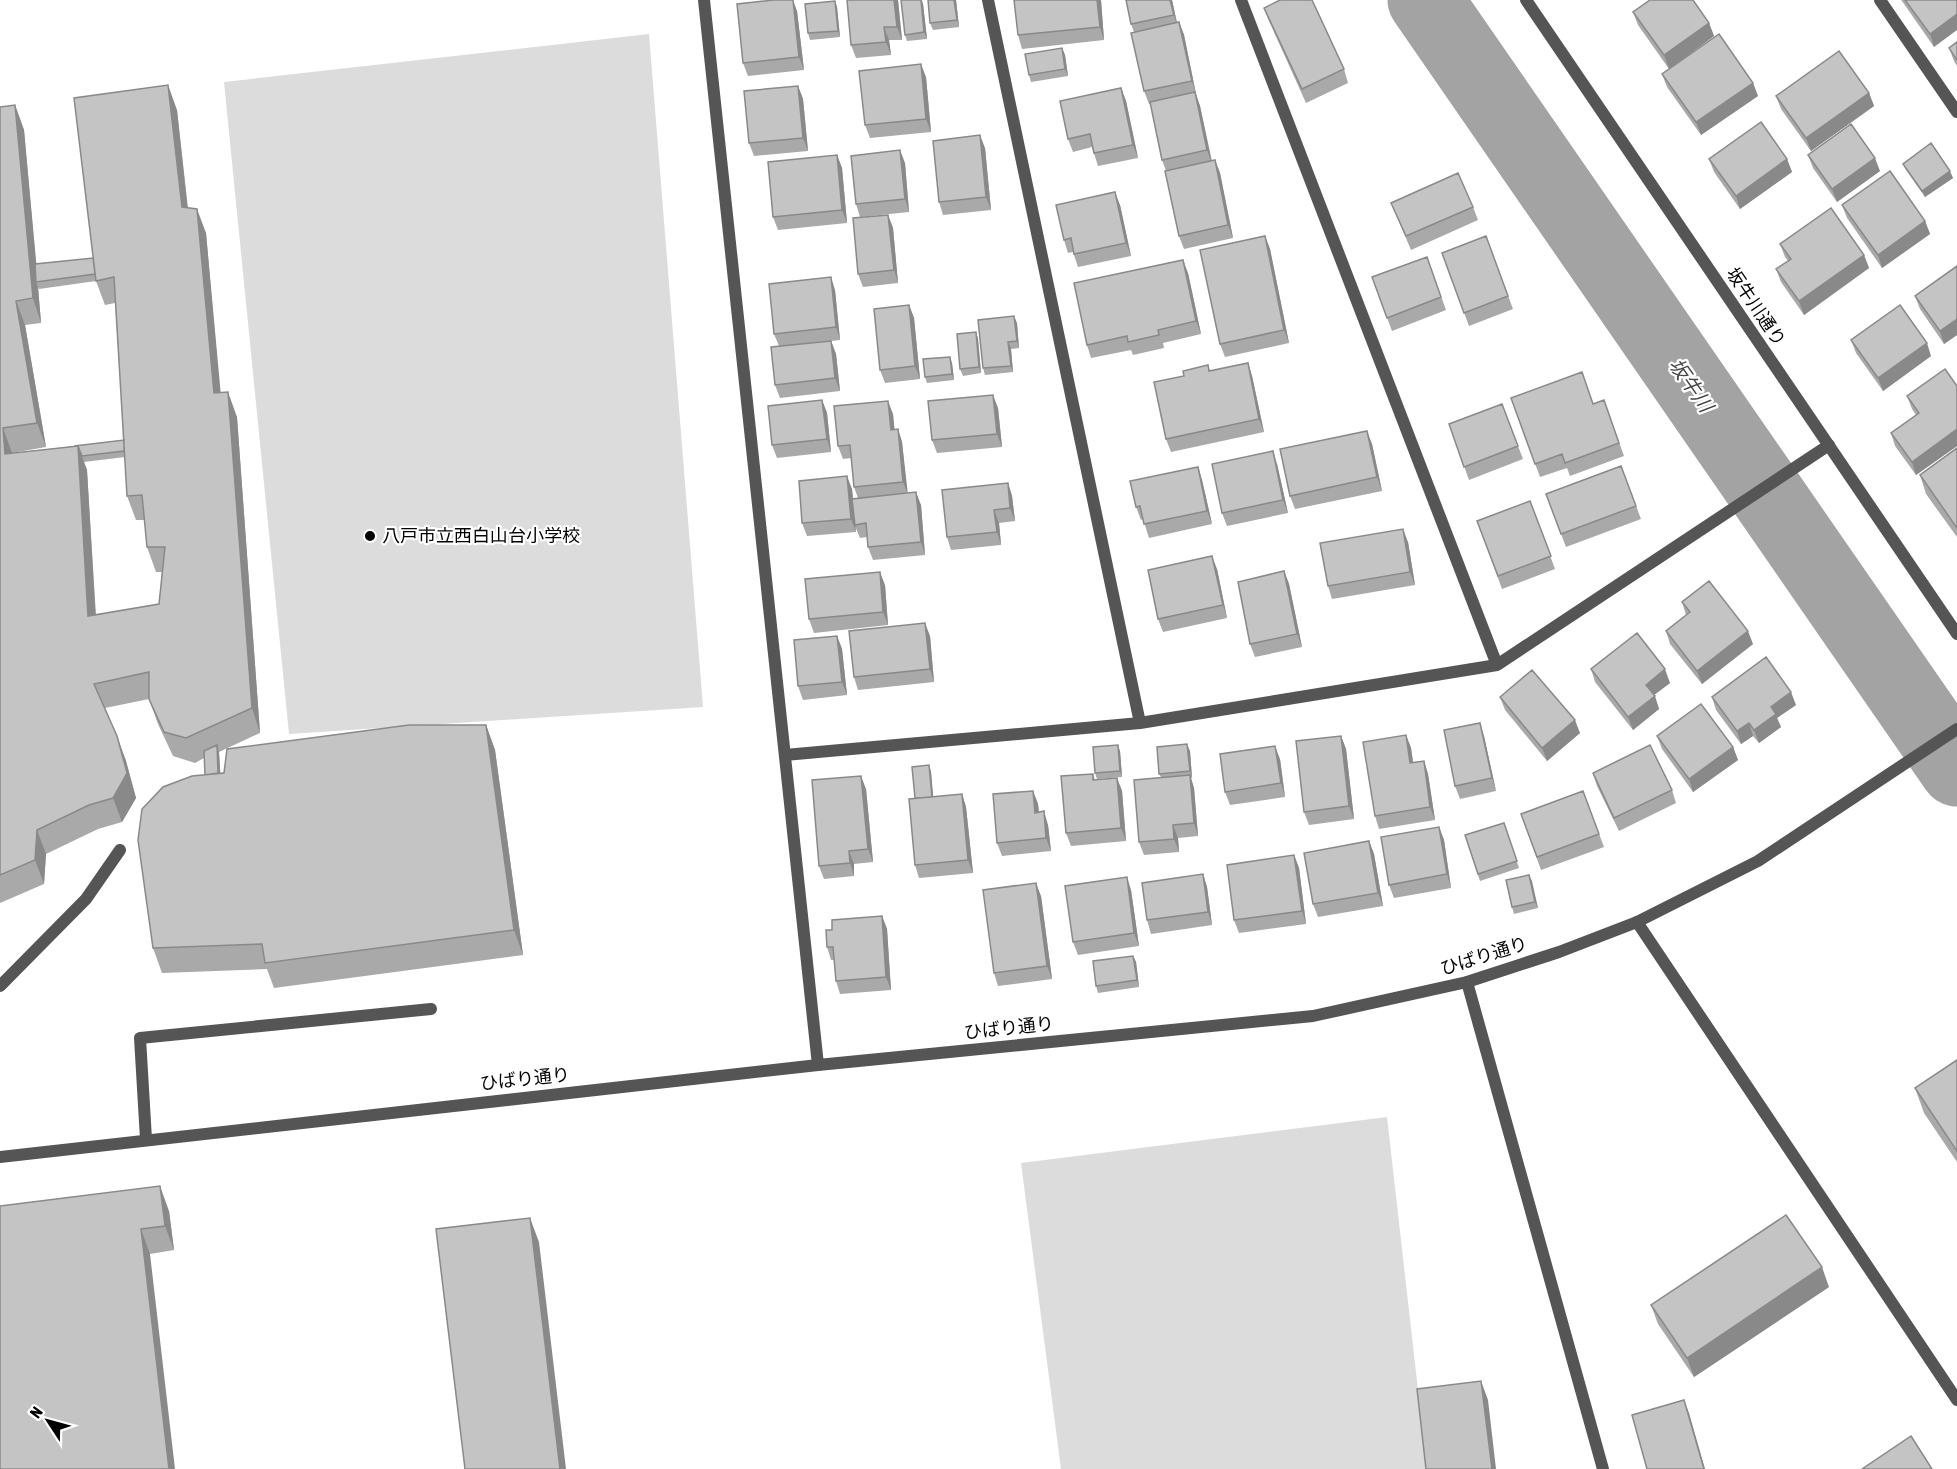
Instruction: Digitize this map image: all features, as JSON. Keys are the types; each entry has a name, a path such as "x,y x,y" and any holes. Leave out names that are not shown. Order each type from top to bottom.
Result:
{"street":[{"path":"704,0 818,1065"},
{"path":"988,0 1140,723"},
{"path":"1241,0 1497,665"},
{"name":"坂牛川通り","path":"1526,0 1957,634"},
{"path":"1880,0 1957,112"},
{"path":"785,755 1140,723 1497,665 1720,520 1829,445"},
{"name":"ひばり通り","path":"0,1156 818,1065 1313,1016 1467,982 1559,952 1636,922 1758,861 1957,729"},
{"path":"0,986 86,899 120,850"},
{"path":"1636,922 1957,1400"},
{"path":"1467,982 1603,1469"},
{"path":"146,1139 140,1038 431,1010"}],"shaded area":[{"path":"649,34 703,707 289,734 224,82"},
{"path":"1387,1117 1427,1469 1061,1469 1021,1163"}],"building":[{"path":"793,0 799,57 743,63 737,4"},
{"path":"847,0 894,0 897,27 884,27 886,42 851,45"},
{"path":"901,0 921,0 924,32 905,35"},
{"path":"928,0 954,0 957,20 930,23"},
{"path":"1014,0 1097,0 1100,27 1018,35"},
{"path":"1126,0 1170,0 1174,15 1131,24"},
{"path":"1280,0 1312,0 1344,69 1302,89 1264,8"},
{"path":"1650,0 1693,0 1709,23 1664,55 1633,12"},
{"path":"1905,0 1957,0 1957,14 1930,34"},
{"path":"835,1 838,31 808,33 805,4"},
{"path":"1179,22 1192,81 1144,91 1131,33"},
{"path":"1719,34 1753,83 1696,122 1662,74"},
{"path":"1957,42 1957,60 1949,48"},
{"path":"1062,48 1065,69 1029,75 1025,54"},
{"path":"1839,51 1869,93 1806,138 1776,96"},
{"path":"921,64 926,119 865,125 859,71"},
{"path":"168,85 182,207 197,209 214,393 228,392 252,708 186,738 164,732 149,699 149,672 94,684 117,736 127,773 113,798 89,805 37,830 35,860 0,875 0,107 15,105 33,298 16,301 37,423 3,428 5,454 78,446 88,616 159,604 165,547 147,547 142,495 127,496 114,277 96,281 74,98"},
{"path":"798,86 803,138 749,143 744,91"},
{"path":"1121,88 1133,145 1094,153 1090,134 1068,139 1060,101"},
{"path":"1195,92 1207,150 1162,160 1150,102"},
{"path":"1761,122 1787,159 1736,196 1709,159"},
{"path":"1851,124 1875,158 1832,189 1808,155"},
{"path":"980,135 986,197 939,202 933,141"},
{"path":"1931,143 1950,171 1922,191 1903,164"},
{"path":"900,150 905,199 856,204 851,156"},
{"path":"837,155 842,210 773,217 768,162"},
{"path":"1215,160 1228,225 1179,236 1165,171"},
{"path":"1890,171 1925,221 1878,255 1842,205"},
{"path":"1458,173 1473,207 1406,236 1391,203"},
{"path":"1115,192 1126,243 1074,254 1071,238 1064,240 1056,205"},
{"path":"1831,208 1864,255 1799,301 1776,269 1791,259 1780,244"},
{"path":"888,215 894,270 858,274 853,218"},
{"path":"1265,236 1284,330 1220,344 1200,250"},
{"path":"1486,236 1508,296 1464,313 1442,253"},
{"path":"1427,257 1441,297 1387,318 1372,277"},
{"path":"93,258 95,274 36,282 35,264"},
{"path":"1183,260 1196,321 1158,330 1159,335 1128,342 1127,336 1087,345 1074,283"},
{"path":"1957,266 1957,319 1940,331 1915,296"},
{"path":"831,277 836,327 774,334 769,284"},
{"path":"909,305 915,366 880,370 874,309"},
{"path":"1900,305 1927,343 1878,378 1851,340"},
{"path":"1014,316 1017,341 1008,342 1011,366 983,368 978,320"},
{"path":"976,332 979,367 960,369 957,334"},
{"path":"831,341 835,378 775,385 771,347"},
{"path":"950,357 952,374 925,377 923,359"},
{"path":"1248,363 1259,419 1166,439 1154,382 1184,376 1183,371 1208,365 1209,371"},
{"path":"1945,369 1957,386 1957,429 1912,462 1891,433 1919,413 1907,396"},
{"path":"1582,372 1593,404 1604,400 1619,443 1565,463 1562,454 1535,464 1511,398"},
{"path":"993,395 997,434 932,440 928,401"},
{"path":"822,400 827,439 772,445 768,406"},
{"path":"888,401 891,430 898,429 903,482 854,487 850,445 838,446 834,406"},
{"path":"1502,404 1518,446 1464,467 1449,424"},
{"path":"1367,431 1377,477 1290,496 1280,449"},
{"path":"124,440 124,451 82,456 78,446 74,446"},
{"path":"1957,448 1957,528 1920,475"},
{"path":"1273,451 1283,500 1222,513 1212,464"},
{"path":"1621,466 1636,506 1561,534 1546,494"},
{"path":"1198,467 1207,511 1144,524 1140,506 1136,507 1130,481"},
{"path":"847,476 851,519 802,523 799,481"},
{"path":"1008,483 1010,508 994,510 997,532 947,537 942,490"},
{"path":"916,492 921,542 868,547 866,523 855,525 852,499"},
{"path":"1530,501 1551,556 1498,576 1477,521"},
{"path":"1403,529 1410,572 1328,586 1320,543"},
{"path":"1212,556 1223,605 1158,619 1148,570"},
{"path":"1284,571 1297,634 1250,644 1238,582"},
{"path":"880,572 883,612 809,619 805,579"},
{"path":"1709,581 1748,631 1697,671 1666,631 1690,612 1682,602"},
{"path":"925,623 930,669 854,677 849,631"},
{"path":"1637,633 1665,669 1646,685 1655,696 1628,717 1591,669"},
{"path":"837,636 842,682 798,686 794,640"},
{"path":"1766,657 1791,692 1771,707 1776,714 1754,730 1749,723 1737,731 1712,697"},
{"path":"1532,670 1575,720 1542,748 1500,697"},
{"path":"1701,704 1733,747 1689,779 1657,736"},
{"path":"1480,723 1492,778 1455,786 1444,730"},
{"path":"409,725 486,725 514,930 265,963 262,944 153,948 138,840 142,809 163,787 192,776 224,773 227,749"},
{"path":"1406,735 1410,763 1424,761 1430,807 1375,816 1363,742"},
{"path":"1341,736 1349,806 1304,812 1296,741"},
{"path":"1187,744 1190,771 1159,774 1157,747"},
{"path":"217,745 218,773 205,775 204,751"},
{"path":"1118,745 1120,771 1095,773 1093,747"},
{"path":"1650,745 1672,790 1614,818 1593,773"},
{"path":"1275,746 1281,783 1225,792 1220,754"},
{"path":"929,765 932,797 915,798 912,767"},
{"path":"1093,774 1093,780 1117,778 1121,828 1066,833 1061,776"},
{"path":"1190,775 1194,823 1173,825 1174,839 1139,842 1134,780"},
{"path":"861,776 868,849 849,851 850,863 819,866 812,780"},
{"path":"1033,791 1035,813 1044,811 1046,838 997,843 993,794"},
{"path":"1583,791 1599,834 1537,857 1521,814"},
{"path":"962,794 968,860 915,865 909,799"},
{"path":"1504,823 1517,861 1478,874 1465,835"},
{"path":"1439,827 1447,874 1389,885 1381,837"},
{"path":"1369,841 1378,893 1313,904 1304,853"},
{"path":"1294,855 1302,911 1234,920 1227,865"},
{"path":"1203,874 1208,912 1147,920 1142,883"},
{"path":"1529,875 1535,902 1512,907 1506,880"},
{"path":"1127,877 1134,933 1073,942 1065,886"},
{"path":"1036,883 1047,966 994,973 983,890"},
{"path":"882,916 886,977 836,981 833,947 827,947 826,930 832,930 832,920"},
{"path":"1133,956 1137,980 1096,986 1093,961"},
{"path":"1957,1060 1957,1151 1915,1088"},
{"path":"160,1186 165,1226 141,1229 169,1469 0,1469 0,1206"},
{"path":"1786,1215 1822,1267 1687,1358 1651,1305"},
{"path":"530,1218 560,1469 465,1469 436,1229"},
{"path":"1481,1381 1492,1469 1426,1469 1417,1389"},
{"path":"1684,1400 1704,1469 1647,1469 1632,1415"},
{"path":"1911,1436 1932,1469 1862,1469"}],"waterway":[{"name":"坂牛川","path":"1425,0 1957,769"}],"place":[{"name":"八戸市立西白山台小学校","path":"370,536"}]}
